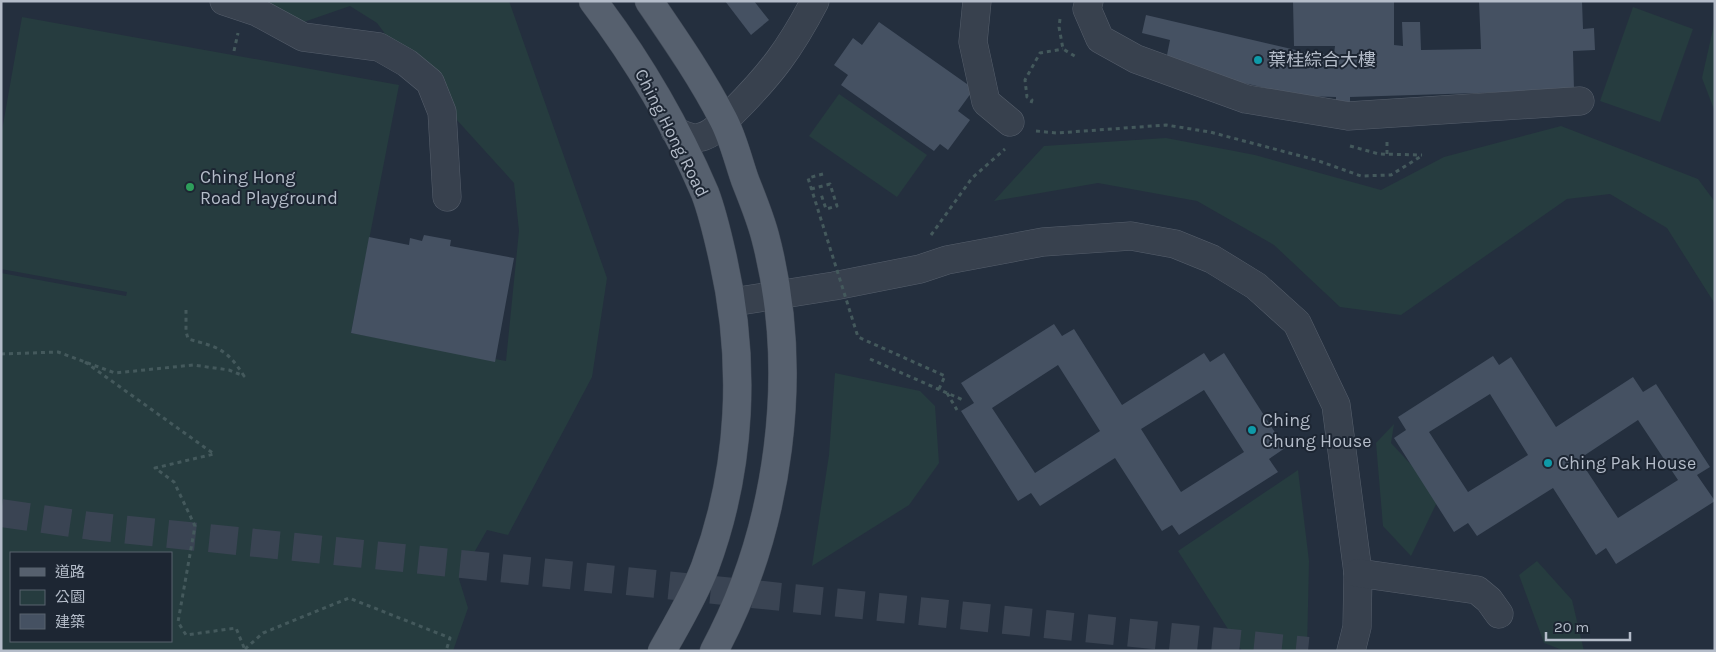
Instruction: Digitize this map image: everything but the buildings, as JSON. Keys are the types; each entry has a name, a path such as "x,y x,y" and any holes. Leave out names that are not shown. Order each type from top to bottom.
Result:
{"main road":[{"name":"Ching Hong Road","path":"593,1 638,63 675,131 705,195 718,238 733,302 739,386 734,453 722,509 705,567 662,651"},
{"path":"649,1 694,68 724,121 765,236 777,295 781,340 781,385 779,435 772,484 760,536 745,583 714,651"}],"lane":[{"path":"224,1 256,12 303,37 378,47 407,63 430,82 442,112 447,197"},
{"path":"675,131 688,137 699,138 711,133 724,121 777,66 797,35 814,1"},
{"path":"977,1 973,42 986,102 1015,133"},
{"path":"1089,1 1087,10 1100,39 1136,59 1246,99 1348,116 1580,101"},
{"path":"733,302 834,286 920,268 947,260 1043,242 1131,236 1175,244 1212,259 1256,286 1297,323 1336,405 1358,573 1357,627 1351,651"},
{"path":"1358,573 1477,590 1489,600 1499,614"}],"path":[{"path":"929,237 972,178 1015,133 1032,100 1027,97 1025,80 1040,53 1063,49"},
{"path":"1015,133 1057,133 1166,125 1210,132 1316,160 1361,176 1391,175 1423,155"},
{"path":"823,174 808,178 858,337 945,376 939,389"},
{"path":"811,189 830,184 837,206 826,209 821,194"},
{"path":"1,354 58,352 115,373 193,365 229,370 244,376 233,358 213,346 188,339 186,310"},
{"path":"870,359 963,400"},
{"path":"85,362 214,454 155,468 174,482 195,526 178,622 186,635 236,628 244,650 263,633 349,598 450,638 446,651"},
{"path":"947,393 957,410"}],"green space":[{"path":"250,1 509,1 607,278 592,377 508,535 487,530 459,579 468,608 453,651 1,651 1,273 126,296 127,292 1,269 1,136 22,17 399,85 351,333 506,361 519,231 514,183 416,75 377,23 350,6 298,24"},
{"path":"1633,7 1693,29 1660,122 1600,101"},
{"path":"1715,20 1715,112 1702,78"},
{"path":"839,94 927,155 897,197 809,136"},
{"path":"1561,126 1698,179 1715,202 1715,304 1667,228 1610,194 1567,199 1401,315 1340,307 1274,245 1197,201 1098,183 994,201 1044,146 1166,138 1255,155 1381,190 1444,157"},
{"path":"835,373 920,391 935,406 939,463 909,505 812,566 829,455"},
{"path":"1394,424 1391,443 1440,496 1411,556 1383,526 1376,443"},
{"path":"1298,470 1309,561 1307,651 1242,651 1178,551"},
{"path":"1537,561 1572,600 1584,651 1565,651 1544,643 1519,575"}],"tunnel":[{"path":"1,513 91,526 1308,651"}],"place":[{"name":"葉桂綜合大樓","path":"1258,60"},
{"name":"Ching Hong Road Playground","path":"190,187"},
{"name":"Ching Chung House","path":"1252,430"},
{"name":"Ching Pak House","path":"1548,463"}]}
